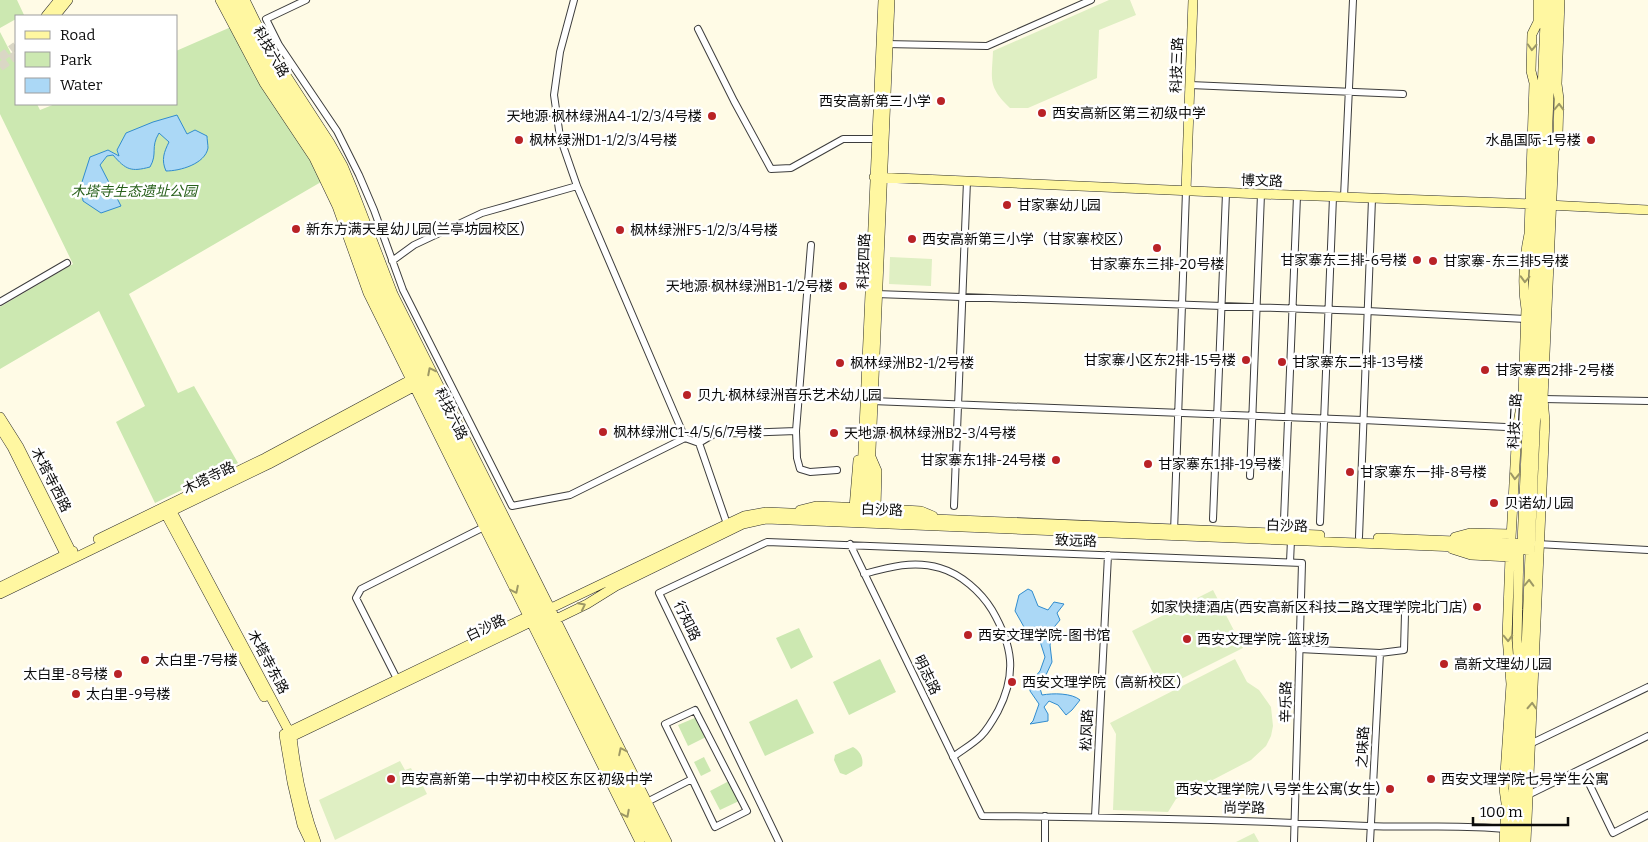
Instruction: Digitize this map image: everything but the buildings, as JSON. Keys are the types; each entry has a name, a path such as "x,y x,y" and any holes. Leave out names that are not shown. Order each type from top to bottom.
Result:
{"street":[{"path":"47,15 59,0"},
{"path":"56,15 68,0"},
{"path":"220,0 256,70 314,158 337,206 368,292 418,380 484,527 537,615 552,621"},
{"name":"科技六路","path":"228,0 268,75 321,157 338,189 377,292 418,380 537,615 640,806 650,842"},
{"name":"科技六路","path":"236,0 270,65 324,148 340,178 357,218 374,271 418,380"},
{"path":"245,0 269,49 343,166 392,294 640,842"},
{"path":"306,0 266,19 279,45 337,131 359,175 403,290 512,506 570,495 685,438 700,443"},
{"path":"574,0 560,52 554,95 560,137 577,186 685,438"},
{"name":"科技四路","path":"864,514 863,448 885,44 883,0"},
{"name":"科技四路","path":"864,514 870,456 876,294 878,178 876,139 890,0"},
{"path":"885,44 987,46 1091,0"},
{"name":"科技三路","path":"1186,191 1193,0"},
{"path":"1344,197 1353,0"},
{"path":"1504,842 1506,803 1504,789 1511,684 1507,637 1520,546 1545,421 1543,399 1541,204 1534,83 1531,71 1532,34 1538,22 1538,0"},
{"name":"科技二路","path":"1511,842 1519,670 1517,640 1520,546 1541,204 1546,0"},
{"name":"科技二路","path":"1518,842 1520,546 1553,0"},
{"path":"1526,842 1530,744 1520,546 1517,428 1523,396 1526,319 1524,296 1541,204 1554,151 1558,119 1559,98 1557,84 1560,0"},
{"path":"698,29 771,169 791,168 843,139 876,139"},
{"path":"1190,85 1403,94"},
{"name":"博文路","path":"878,178 1372,199 1541,204 1648,210"},
{"path":"954,506 966,181"},
{"path":"392,261 414,245 482,213 577,186"},
{"path":"1174,532 1186,191"},
{"path":"1213,519 1226,193"},
{"path":"1250,476 1261,194"},
{"path":"1284,520 1297,196"},
{"path":"1320,522 1333,197"},
{"path":"1359,537 1372,199"},
{"path":"811,245 796,431 796,458 800,469 810,472 837,470"},
{"path":"0,302 67,263"},
{"path":"876,294 1182,304 1526,319"},
{"name":"木塔寺路","path":"0,587 269,464 418,380"},
{"path":"1543,399 1648,401"},
{"path":"872,402 1217,414 1528,428"},
{"name":"木塔寺西路","path":"0,417 19,447 70,556"},
{"name":"木塔寺西路","path":"0,428 70,556"},
{"path":"700,443 714,434 796,431"},
{"path":"700,443 726,524"},
{"name":"木塔寺东路","path":"167,510 287,736 301,797 316,842"},
{"name":"白沙路","path":"287,736 726,524 744,516 766,512 864,514 1291,540 1520,546"},
{"name":"白沙路","path":"552,621 587,604 616,586 742,524 766,519 864,514 1174,532 1359,537 1443,543"},
{"path":"397,679 356,598 361,589 484,527"},
{"path":"1290,562 1291,540"},
{"name":"行知路","path":"779,842 659,593 767,542 850,544"},
{"path":"1443,543 1470,555 1520,546 1648,550"},
{"name":"致远路","path":"850,544 1302,563"},
{"name":"明志路","path":"850,544 982,816"},
{"name":"松风路","path":"1095,817 1108,555"},
{"name":"木塔寺路","path":"0,594 70,556"},
{"name":"辛乐路","path":"1294,842 1302,563"},
{"path":"864,574 891,566 923,565 941,568 964,580 979,593 997,619 1008,645 1011,673 1008,689 993,720 981,736 953,757"},
{"path":"1300,649 1380,653 1404,650 1405,614"},
{"name":"科技六路","path":"537,615 552,621 658,842"},
{"name":"白沙路","path":"287,736 397,679 537,615"},
{"name":"之味路","path":"1370,842 1380,653"},
{"path":"1530,744 1648,687"},
{"path":"696,710 747,811 715,827 692,780 665,724 696,710"},
{"name":"木塔寺东路","path":"287,736 292,782 302,825 310,842"},
{"path":"1528,795 1648,736"},
{"path":"1582,770 1613,833 1648,815"},
{"path":"667,842 640,806 692,780"},
{"name":"尚学路","path":"982,816 1095,817 1505,829"},
{"path":"1045,816 1045,842"}],"green space":[{"path":"0,0 17,0 24,15 15,15 15,20 0,28"},
{"path":"1109,0 1130,0 1136,15 1099,30 1097,78 1028,108 1010,108 998,94 992,82 993,51"},
{"name":"木塔寺生态遗址公园","path":"231,27 307,152 321,182 129,294 178,393 194,386 238,463 155,503 116,422 145,406 99,311 0,369 0,307 73,264 0,114 0,32 15,61 15,105 38,105 40,110 52,105 178,105 178,50"},
{"path":"890,257 932,259 931,286 889,284"},
{"name":"西安文理学院-篮球场","path":"1213,590 1243,648 1161,689 1132,631"},
{"path":"799,628 813,657 791,669 776,638"},
{"path":"880,659 896,692 849,715 833,682"},
{"path":"1235,659 1247,682 1259,690 1271,707 1273,726 1266,746 1251,760 1176,799 1168,812 1113,810 1116,734 1110,723"},
{"path":"797,699 814,733 765,756 749,722"},
{"path":"697,717 706,737 688,746 678,725"},
{"path":"853,747 861,755 862,766 846,775 840,773 834,760 835,755"},
{"path":"704,757 711,771 701,776 694,762"},
{"path":"400,761 405,770 411,768 420,787 423,786 427,794 335,840 319,800"},
{"path":"729,781 739,801 720,810 710,791"},
{"path":"1254,833 1259,842 1236,842"}],"water":[{"path":"177,115 187,134 195,130 207,136 208,148 202,158 191,166 166,171 164,156 169,142 159,133 156,138 154,158 150,167 133,169 125,167 113,155 107,156 100,165 121,206 101,213 83,201 81,185 90,157 108,150 119,156 117,150 126,133"},
{"path":"1028,589 1032,591 1038,606 1048,610 1054,602 1064,604 1057,613 1060,620 1055,626 1050,645 1052,662 1039,685 1042,695 1062,694 1080,700 1066,715 1058,705 1049,701 1044,707 1048,714 1048,721 1030,724 1033,721 1039,704 1030,691 1030,683 1040,671 1045,657 1038,635 1024,627 1015,611 1019,595"}],"tunnel":[{"path":"0,58 15,47"},
{"path":"0,67 15,56"}],"place":[{"name":"西安高新第三小学","path":"941,101"},
{"name":"西安高新区第三初级中学","path":"1042,113"},
{"name":"天地源·枫林绿洲A4-1/2/3/4号楼","path":"712,116"},
{"name":"枫林绿洲D1-1/2/3/4号楼","path":"519,140"},
{"name":"水晶国际-1号楼","path":"1591,140"},
{"name":"甘家寨幼儿园","path":"1007,205"},
{"name":"新东方满天星幼儿园(兰亭坊园校区)","path":"296,229"},
{"name":"枫林绿洲F5-1/2/3/4号楼","path":"620,230"},
{"name":"西安高新第三小学（甘家寨校区）","path":"912,239"},
{"name":"甘家寨东三排-20号楼","path":"1157,248"},
{"name":"甘家寨东三排-6号楼","path":"1417,260"},
{"name":"甘家寨-东三排5号楼","path":"1433,261"},
{"name":"天地源·枫林绿洲B1-1/2号楼","path":"843,286"},
{"name":"甘家寨小区东2排-15号楼","path":"1246,360"},
{"name":"甘家寨东二排-13号楼","path":"1282,362"},
{"name":"枫林绿洲B2-1/2号楼","path":"840,363"},
{"name":"甘家寨西2排-2号楼","path":"1485,370"},
{"name":"贝九·枫林绿洲音乐艺术幼儿园","path":"687,395"},
{"name":"枫林绿洲C1-4/5/6/7号楼","path":"603,432"},
{"name":"天地源·枫林绿洲B2-3/4号楼","path":"834,433"},
{"name":"甘家寨东1排-24号楼","path":"1056,460"},
{"name":"甘家寨东1排-19号楼","path":"1148,464"},
{"name":"甘家寨东一排-8号楼","path":"1350,472"},
{"name":"贝诺幼儿园","path":"1494,503"},
{"name":"如家快捷酒店(西安高新区科技二路文理学院北门店)","path":"1477,607"},
{"name":"西安文理学院-图书馆","path":"968,635"},
{"name":"西安文理学院-篮球场","path":"1187,639"},
{"name":"太白里-7号楼","path":"145,660"},
{"name":"高新文理幼儿园","path":"1444,664"},
{"name":"太白里-8号楼","path":"118,674"},
{"name":"西安文理学院（高新校区）","path":"1012,682"},
{"name":"太白里-9号楼","path":"76,694"},
{"name":"西安高新第一中学初中校区东区初级中学","path":"391,779"},
{"name":"西安文理学院七号学生公寓","path":"1431,779"},
{"name":"西安文理学院八号学生公寓(女生)","path":"1390,789"}]}
